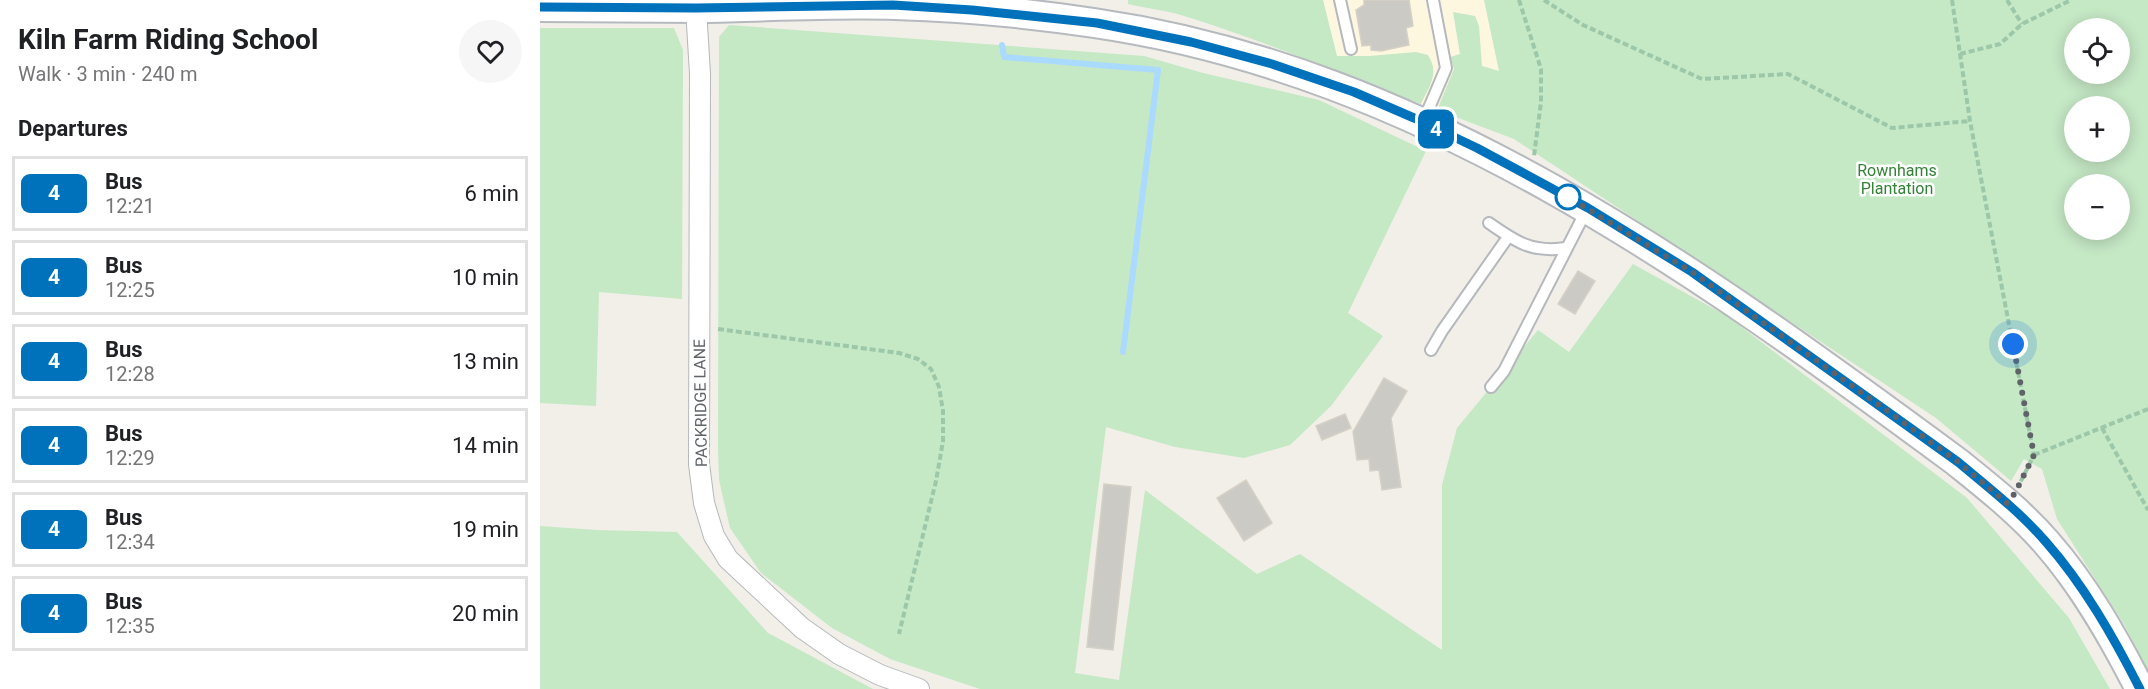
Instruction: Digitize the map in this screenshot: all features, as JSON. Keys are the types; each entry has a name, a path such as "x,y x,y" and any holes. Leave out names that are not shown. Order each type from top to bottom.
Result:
{"street":[{"path":"540,7 696,8 893,5 1031,15 1097,23 1191,42 1272,64 1354,92 1477,148 1588,208 1692,272 1958,462 2007,503 2046,542 2095,610 2140,689"},
{"name":"PACKRIDGE LANE","path":"696,8 700,74 699,464 704,503 714,536 728,559 802,628 840,654 880,675 919,689"}],"lane":[{"path":"1340,0 1351,49"},
{"path":"1423,122 1446,68 1433,0"},
{"path":"1491,387 1504,370 1588,208"},
{"path":"1489,223 1508,237 1533,249 1566,248"},
{"path":"1431,350 1508,237"}],"path":[{"path":"1518,0 1541,69 1541,102 1533,165"},
{"path":"1544,0 1583,25 1702,79 1788,74 1892,128 1970,121"},
{"path":"1952,0 1970,121 2034,455 2015,493 2007,503"},
{"path":"2007,0 2022,24"},
{"path":"1960,54 2000,44 2022,24 2071,0"},
{"path":"699,330 718,329 890,351 918,359 931,369 943,411 943,441 936,481 899,634"},
{"path":"2034,455 2148,409"},
{"path":"2102,428 2148,510"}],"shaded area":[{"path":"1323,0 1484,0 1514,139 1352,78 1340,71"}],"green space":[{"path":"1128,0 1323,0 1337,56 1416,52 1428,55 1433,68 1432,80 1421,104 1242,35 1181,15 1128,4"},
{"name":"Rownhams Plantation","path":"1484,0 2148,0 2148,671 2125,626 2057,519 2042,469 2024,459 2011,481 1936,418 1514,139 1437,110 1454,69 1450,57 1460,54 1453,12 1475,16 1479,26 1482,66 1499,71"},
{"path":"729,25 1144,56 1203,73 1319,100 1426,151 1348,313 1383,336 1331,406 1290,445 1244,458 1175,447 1106,427 1075,673 1119,680 1145,490 1257,574 1300,554 1442,650 1442,485 1457,428 1538,330 1569,352 1633,264 1727,316 1967,498 2069,618 2110,689 980,689 890,659 832,628 761,573 730,528 719,480 718,447 719,37"},
{"path":"540,28 674,28 683,50 682,299 599,292 596,406 540,403"},
{"path":"540,526 677,532 768,633 873,689 540,689"}],"building":[{"path":"1364,0 1409,0 1413,26 1406,28 1409,45 1381,51 1371,50 1371,45 1362,46 1356,10 1364,5"},
{"path":"1578,271 1595,281 1575,314 1558,304"},
{"path":"1384,378 1407,391 1391,418 1401,487 1382,490 1379,470 1370,471 1369,459 1357,460 1353,432"},
{"path":"1345,414 1351,428 1322,440 1316,426"},
{"path":"1246,480 1272,523 1244,541 1217,498"},
{"path":"1104,484 1131,487 1113,650 1087,647"}],"waterway":[{"path":"1002,45 1004,57 1158,70 1123,352"}],"bus line":[{"name":"4","path":"540,7 696,8 893,5 1043,16 1097,23 1191,42 1272,64 1354,92 1477,148 1588,208 1692,272 1958,462 1998,494 2046,542 2090,602 2140,689"}],"route":[{"path":"1568,197 1566,196 1692,272 1958,462 2007,503 2015,493 2034,455 2013,344"}]}
